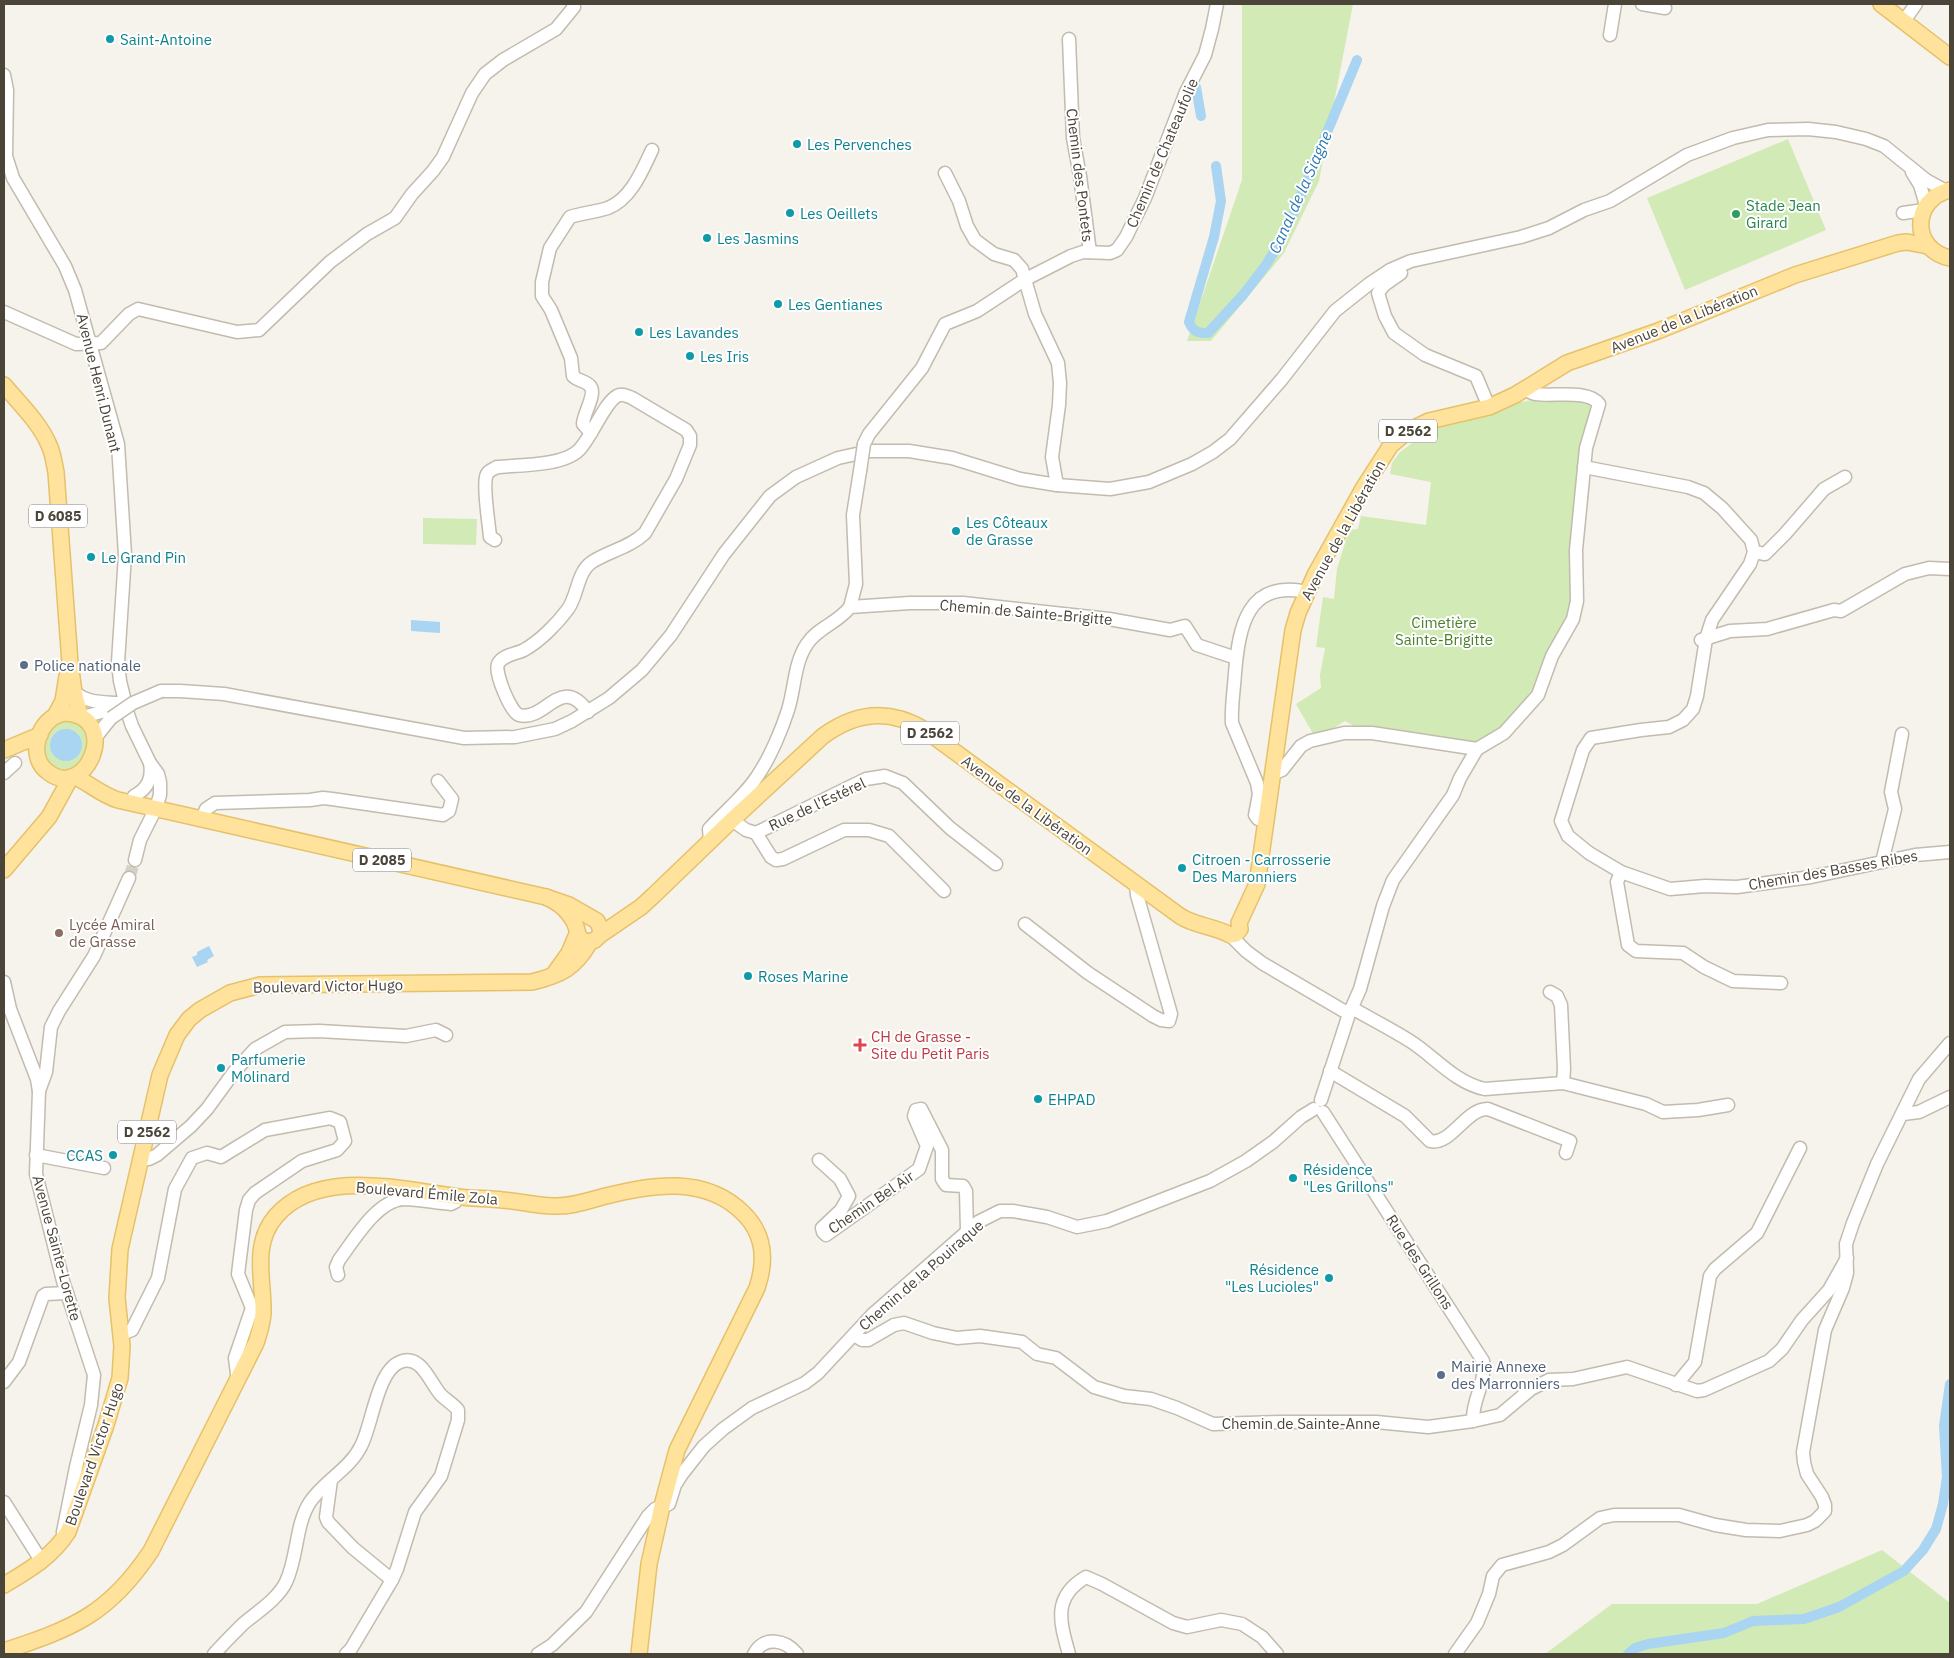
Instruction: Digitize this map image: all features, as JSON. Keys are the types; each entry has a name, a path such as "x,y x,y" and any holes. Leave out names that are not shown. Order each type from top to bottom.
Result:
{"main road":[{"path":"1881,4 1950,57"},
{"name":"Avenue de la Libération","path":"1885,246 1913,230 1932,198 1948,190"},
{"path":"1924,212 1921,230 1928,246 1941,256 1950,258"},
{"name":"Avenue de la Libération","path":"588,929 641,907 732,820 823,736 837,726 867,716 889,716 908,721 925,730 1188,921 1204,926 1233,930 1257,884 1293,630 1307,592 1364,487 1391,445 1399,437 1418,425 1489,407 1525,389 1567,363 1658,331 1795,275 1885,246 1907,242 1928,246"},
{"name":"D 6085","path":"4,385 40,429 49,445 56,472 70,663 74,692 81,716"},
{"name":"D 6085","path":"55,716 63,701 70,663"},
{"path":"38,759 37,747 40,736 47,723 55,716 66,712 81,716 92,727 95,746 90,761 80,773 73,777 61,778 48,772"},
{"path":"6,749 40,736"},
{"path":"6,749 26,753 38,759 48,772 54,798 54,808"},
{"name":"D 2085","path":"90,761 97,777 102,782 120,792 157,806"},
{"path":"4,870 50,817 73,777"},
{"name":"D 2085","path":"73,777 90,784 111,798 157,806 202,818 546,896 569,905 588,929"},
{"name":"Boulevard Victor Hugo","path":"4,1586 42,1562 61,1542 72,1522 116,1394 122,1362 121,1334 116,1298 120,1250 160,1075 177,1035 189,1019 200,1010 230,993 260,985 532,982 553,975 588,929"},
{"name":"Boulevard Émile Zola","path":"4,1651 43,1638 81,1622 107,1604 139,1570 180,1497 261,1331 263,1314 260,1262 262,1244 267,1230 276,1216 303,1196 320,1190 351,1186 395,1187 455,1197 502,1200 556,1207 638,1188 669,1185 695,1187 713,1192 728,1200 751,1221 760,1238 763,1254 763,1271 746,1310 681,1441 649,1564 640,1654"}],"street":[{"path":"4,312 76,344 101,343 129,314 138,310 237,332 259,330 330,262 367,234 396,218 412,194 434,171 443,157 472,94 485,74 503,60 556,29 574,6 573,4"},
{"name":"Chemin de Chateaufolie","path":"850,607 856,584 853,515 864,444 868,434 922,368 945,324 977,311 1024,280 1071,256 1083,252 1110,253 1116,250 1126,237 1145,198 1186,92 1205,55 1216,4"},
{"path":"1610,35 1615,4"},
{"path":"1642,4 1665,8"},
{"path":"1904,21 1916,4"},
{"name":"Chemin des Pontets","path":"1069,39 1073,138 1090,252"},
{"name":"Avenue Henri Dunant","path":"4,75 6,156 13,178 65,266 84,321 118,444 125,555 118,662 120,681 128,714 150,763 158,774 160,796 157,806"},
{"path":"95,738 106,710 128,696 180,691 224,694 440,734 473,738 516,737 555,729 588,712 625,686 642,670 671,635 720,560 770,496 796,477 838,458 870,452 908,451 952,458 1020,479 1057,485 1110,489 1149,482 1192,464 1213,452 1230,439 1282,379 1335,311 1390,270 1410,261 1521,237 1549,228 1584,210 1610,201 1687,155 1733,138 1768,130 1808,129 1836,132 1866,139 1884,146 1926,180 1948,190"},
{"path":"591,434 583,424 592,398 592,390 590,384 573,376 571,358 551,310 542,296 545,266 550,248 570,217 609,208 625,196 640,175 652,150"},
{"path":"1903,213 1924,212 1920,185 1908,166"},
{"path":"945,173 959,201 967,226 975,240 994,254 1014,260 1022,269 1036,314 1058,363 1060,383 1059,405 1052,457 1057,485"},
{"path":"1425,258 1391,279 1378,293 1385,316 1394,332 1425,355 1476,376 1489,407"},
{"path":"1320,1107 1350,1011 1364,977 1392,880 1454,794 1460,778 1477,749 1504,733 1538,695 1552,656 1573,619 1577,601 1576,550 1586,448 1599,404 1596,400 1589,397 1560,394 1539,395 1525,389"},
{"path":"495,540 490,537 486,498 486,477 489,471 497,467 570,458 580,449 610,402 617,396 624,394 686,430 690,436 690,445 676,479 644,533 637,540 592,562 585,569 569,608 549,631 525,649 504,658 497,665 497,673 513,711 519,715 532,713 558,698 568,696 580,702 588,712"},
{"path":"1584,467 1688,487 1704,493 1722,508 1751,540 1754,552 1765,554 1824,489 1845,477"},
{"name":"Chemin des Basses Ribes","path":"1754,552 1750,564 1712,620 1701,640 1697,696 1693,709 1683,720 1669,727 1591,738 1582,750 1561,821 1568,836 1589,853 1621,872 1670,889 1705,886 1737,887 1809,877 1915,855 1950,852"},
{"path":"1701,640 1730,631 1766,629 1834,610 1842,611 1905,574 1929,568 1950,569"},
{"path":"1266,821 1258,819 1255,815 1259,794 1258,788 1232,723 1236,658 1242,626 1253,606 1270,593 1290,590 1307,592"},
{"name":"Chemin de Sainte-Brigitte","path":"850,607 910,602 963,603 1109,619 1170,630 1185,626 1197,645 1236,658"},
{"path":"710,841 709,829 760,772 788,710 798,666 808,643 816,633 844,615 850,607"},
{"path":"74,692 106,710"},
{"path":"81,716 161,692"},
{"path":"1273,774 1282,770 1301,746 1310,741 1344,733 1372,733 1477,749"},
{"path":"1882,862 1895,809 1891,792 1902,734"},
{"path":"4,773 15,763"},
{"path":"134,796 141,792 149,783 152,770 150,763"},
{"name":"Rue de l'Estérel","path":"732,820 746,830 756,833 866,779 886,776 903,784 950,828 996,864"},
{"path":"202,818 206,809 215,803 323,798 378,804 443,815 449,811 452,799 438,782"},
{"path":"135,860 140,840 157,806"},
{"path":"756,833 771,857 776,860 783,859 844,830 869,830 889,836 944,891"},
{"path":"1621,872 1617,882 1628,945 1632,949 1683,953 1704,967 1733,981 1781,983"},
{"path":"39,1092 46,1072 51,1027 94,956 129,878"},
{"path":"1025,924 1088,973 1153,1016 1169,1021 1171,1014 1137,895 1136,885"},
{"path":"1233,930 1262,963 1411,1042 1439,1064 1477,1087 1485,1089 1563,1083 1646,1104 1663,1112 1698,1110 1728,1105"},
{"name":"Avenue Sainte-Lorette","path":"4,982 10,1009 37,1078 39,1092 36,1174 67,1293 94,1375 91,1405 61,1542"},
{"path":"1550,992 1557,996 1561,1005 1563,1083"},
{"path":"141,1159 149,1160 157,1155 191,1126 255,1049 285,1032 319,1031 406,1036 436,1030 446,1035"},
{"path":"1455,1654 1477,1623 1489,1594 1493,1576 1502,1565 1549,1552 1563,1545 1600,1518 1614,1514 1679,1514 1715,1525 1746,1530 1780,1531 1807,1525 1821,1516 1825,1511 1825,1505 1807,1474 1803,1452 1825,1330 1843,1288 1847,1273 1846,1244 1877,1164 1919,1079 1950,1043"},
{"path":"1330,1071 1405,1116 1430,1142 1440,1142 1478,1110 1488,1109 1570,1141 1566,1153"},
{"path":"1902,1114 1919,1112 1950,1097"},
{"name":"Chemin de la Pouiraque","path":"854,1335 872,1315 967,1231 989,1216 1007,1211 1038,1215 1077,1227 1107,1221 1210,1181 1246,1161 1273,1142 1300,1117 1320,1107"},
{"name":"Rue des Grillons","path":"1320,1107 1482,1361 1484,1373 1473,1407 1473,1421"},
{"name":"Chemin Bel Air","path":"819,1160 840,1179 849,1196 842,1210 822,1228 826,1234 919,1169 927,1146 914,1116 916,1110 921,1109 942,1150 942,1179 946,1185 963,1186 966,1191 967,1231"},
{"path":"121,1334 132,1330 158,1278 175,1189 192,1158 208,1152 221,1157 265,1130 330,1118 340,1122 345,1141 337,1150 302,1161 255,1193 249,1200 238,1274 252,1308 235,1358 238,1381"},
{"path":"1676,1385 1695,1362 1710,1276 1715,1269 1757,1233 1800,1148"},
{"path":"36,1155 104,1168"},
{"path":"338,1274 336,1267 339,1260 376,1213 389,1204 402,1199 451,1204 454,1202 455,1197"},
{"name":"Chemin de Sainte-Anne","path":"854,1335 862,1340 868,1340 894,1325 904,1323 933,1333 957,1338 980,1336 1022,1342 1037,1354 1056,1358 1094,1387 1124,1396 1151,1399 1213,1424 1376,1422 1428,1427 1500,1415 1531,1389 1549,1380 1573,1379 1627,1367 1690,1390 1704,1390 1769,1361 1776,1356 1802,1320 1829,1290 1847,1258"},
{"path":"4,1382 19,1362 41,1300 46,1294 67,1293"},
{"path":"538,1654 552,1645 586,1612 648,1516 655,1509 669,1504 675,1484 704,1446 723,1429 752,1408 805,1383 818,1373 854,1335"},
{"path":"214,1654 227,1639 265,1606 286,1582 309,1504 317,1492 358,1452 376,1397 388,1374 400,1362 406,1360 414,1362 421,1367 434,1387 455,1406 458,1414 440,1476 415,1512 392,1580 351,1649 346,1654"},
{"path":"331,1480 326,1517 328,1522 352,1548 392,1580"},
{"path":"4,1502 42,1562"},
{"path":"1069,1654 1062,1629 1060,1609 1066,1594 1074,1584 1086,1577 1173,1623 1186,1626 1221,1620 1242,1624 1262,1637 1278,1654"},
{"path":"754,1654 764,1643 773,1641 782,1642 797,1654"}],"green space":[{"path":"1242,4 1353,4 1319,181 1284,253 1211,341 1187,341 1242,180"},
{"name":"Stade Jean Girard","path":"1788,139 1826,230 1685,290 1647,198"},
{"name":"Cimetière Sainte-Brigitte","path":"1533,400 1587,400 1593,406 1571,612 1536,693 1492,737 1473,742 1356,727 1345,721 1316,739 1296,704 1321,688 1320,675 1325,648 1316,647 1323,597 1334,599 1337,569 1349,530 1358,529 1361,516 1426,525 1431,482 1390,474 1392,463 1400,452 1434,427 1485,416 1521,402"},
{"path":"423,518 477,519 476,545 423,544"},
{"path":"64,721 78,725 85,733 87,743 85,754 79,764 70,770 60,771 50,764 46,758 44,746 53,728"},
{"path":"1882,1550 1950,1603 1950,1654 1545,1654 1612,1604 1757,1604"}],"water":[{"path":"411,620 440,622 440,633 411,631"},
{"path":"66,729 72,730 77,734 81,739 81,751 77,756 72,760 66,761 60,760 55,756 51,751 50,745 51,739 55,734 60,730"},
{"path":"209,946 214,956 207,960 208,962 197,967 192,957"}],"waterway":[{"name":"Canal de la Siagne","path":"1216,166 1221,201 1214,237 1189,322 1194,330 1204,333 1208,333 1243,295 1266,265 1281,240 1357,60"},
{"name":"Canal de la Siagne","path":"1196,87 1201,116"},
{"name":"Canal de la Siagne","path":"1628,1654 1635,1648 1648,1644 1724,1633 1753,1621 1804,1619 1839,1607 1904,1571 1923,1550 1936,1529 1943,1504 1947,1477 1944,1426 1950,1384"}],"tunnel":[{"path":"129,878 135,860"}],"place":[{"name":"Saint-Antoine","path":"110,39"},
{"name":"Les Pervenches","path":"797,144"},
{"name":"Les Oeillets","path":"790,213"},
{"name":"Stade Jean Girard","path":"1736,214"},
{"name":"Les Jasmins","path":"707,238"},
{"name":"Les Gentianes","path":"778,304"},
{"name":"Les Lavandes","path":"639,332"},
{"name":"Les Iris","path":"690,356"},
{"name":"Les Côteaux de Grasse","path":"956,531"},
{"name":"Le Grand Pin","path":"91,557"},
{"name":"Police nationale","path":"24,665"},
{"name":"Citroen - Carrosserie Des Maronniers","path":"1182,868"},
{"name":"Lycée Amiral de Grasse","path":"59,933"},
{"name":"Roses Marine","path":"748,976"},
{"name":"CH de Grasse - Site du Petit Paris","path":"860,1045"},
{"name":"Parfumerie Molinard","path":"221,1068"},
{"name":"EHPAD","path":"1038,1099"},
{"name":"CCAS","path":"113,1155"},
{"name":"Résidence \"Les Grillons\"","path":"1293,1178"},
{"name":"Résidence \"Les Lucioles\"","path":"1329,1278"},
{"name":"Mairie Annexe des Marronniers","path":"1441,1375"}]}
